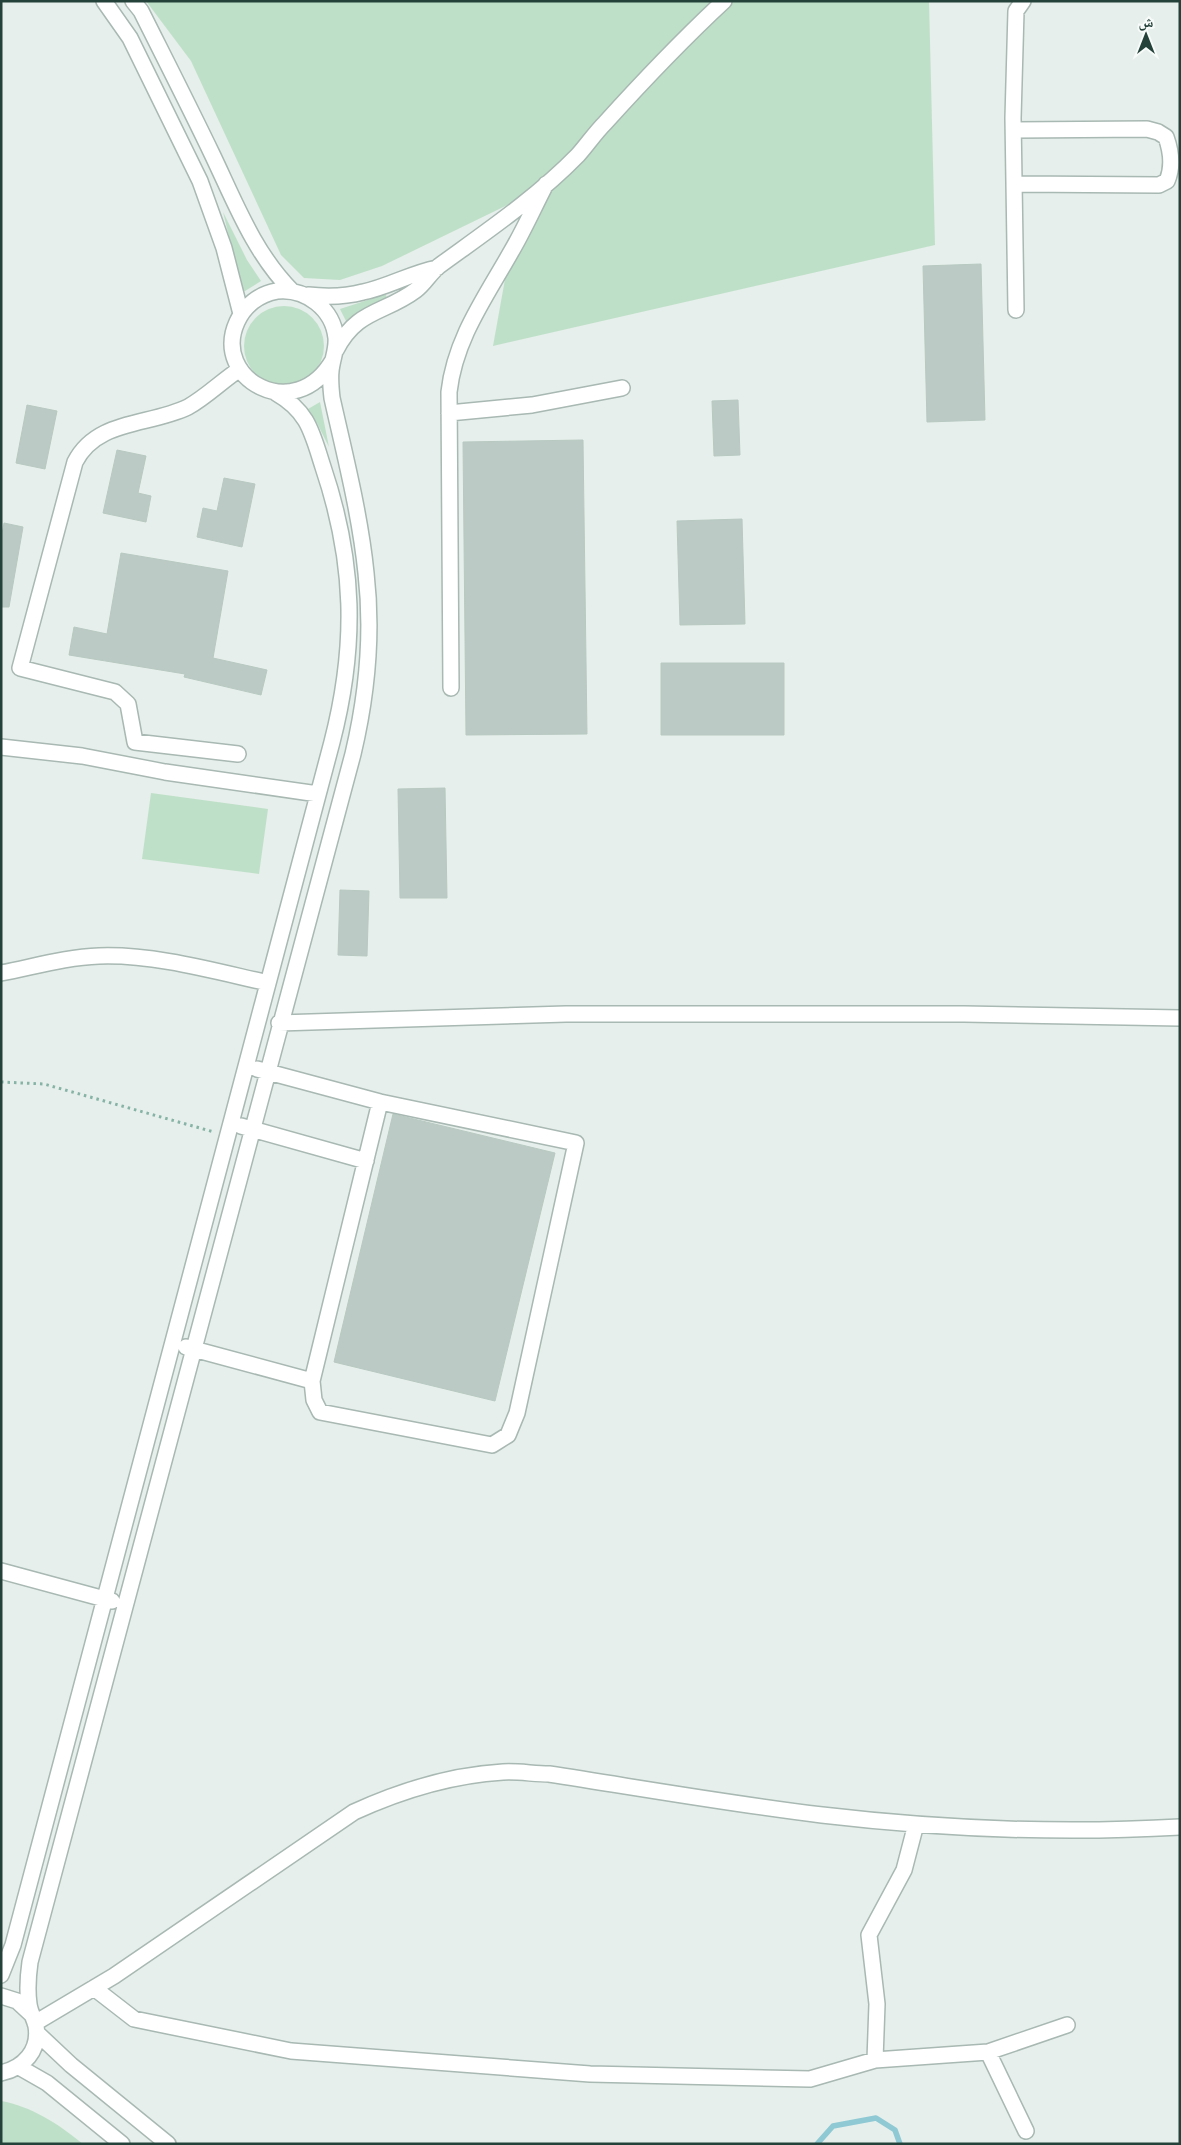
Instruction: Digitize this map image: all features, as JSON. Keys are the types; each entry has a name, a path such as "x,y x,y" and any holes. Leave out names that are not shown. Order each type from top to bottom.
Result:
{"street":[{"path":"104,1 130,38 200,181 224,248 241,314"},
{"path":"1,2073 19,2067 32,2052 34,2023 28,1991 30,1962 279,1023 353,754 368,669 369,607 366,573 362,540 332,398 331,374 336,338 330,318 318,303 299,293 273,270 250,234 186,100 141,11 133,1"},
{"path":"437,268 414,273 363,292 325,297 277,291 262,296 250,304 241,314 235,327 233,341 234,356 240,369 249,380 261,388 275,392 289,393 310,386 326,372 341,340 358,321 370,312 414,291 437,268 508,218 578,155 671,52 724,1"},
{"path":"1016,310 1014,130 1016,11 1023,1"},
{"path":"1014,130 1147,129 1158,132 1166,137 1170,149 1171,174 1167,181 1159,185 1014,184"},
{"path":"451,688 449,412 452,367 469,323 512,251 546,184"},
{"path":"238,754 135,742 128,704 115,692 20,668 75,462 80,451 93,439 111,430 161,418 188,406 240,369"},
{"path":"449,412 532,405 622,388"},
{"path":"1,1975 13,1945 318,794 344,687 349,630 347,568 337,508 310,427 297,407 275,392"},
{"path":"1,747 82,756 174,773 318,794"},
{"path":"1,973 90,957 128,956 268,983"},
{"path":"279,1023 566,1014 955,1014 1180,1018"},
{"path":"246,1066 380,1102 576,1143 517,1413 508,1435 492,1445 320,1412 314,1400 312,1381 380,1102"},
{"path":"229,1130 252,1129 366,1161"},
{"path":"172,1344 312,1381"},
{"path":"1,1571 126,1604"},
{"path":"34,2023 94,1988 354,1812 389,1796 466,1776 504,1772 549,1774 821,1815 916,1824 1024,1831 1121,1831 1180,1827"},
{"path":"876,2060 877,2004 869,1935 904,1870 916,1824"},
{"path":"94,1988 134,2018 292,2051 590,2074 810,2079 876,2060 988,2052 1067,2025"},
{"path":"1,1996 17,2001 71,2065 168,2144"},
{"path":"988,2052 1026,2132"},
{"path":"19,2067 47,2083 122,2144"}],"path":[{"path":"1,1082 44,1084 229,1130"}],"green space":[{"path":"146,1 929,1 935,245 493,346 509,257 528,195 382,266 340,280 304,278 281,255 191,61"},
{"path":"223,212 247,260 261,281 245,291 242,290"},
{"path":"386,295 387,299 347,323 340,309"},
{"path":"284,306 299,309 312,318 321,331 324,346 321,361 312,374 299,383 284,386 269,383 256,374 247,361 244,346 247,331 256,318 269,309"},
{"path":"320,402 329,447 308,409"},
{"path":"151,793 268,809 259,874 142,859"},
{"path":"1,2101 23,2107 45,2117 83,2144 1,2144"}],"building":[{"path":"981,264 985,420 927,422 923,266"},
{"path":"738,400 740,455 714,456 712,401"},
{"path":"27,405 57,411 45,469 16,463"},
{"path":"583,440 587,734 466,735 463,442"},
{"path":"117,450 146,456 138,493 151,496 146,522 103,513"},
{"path":"224,478 255,484 242,547 197,537 203,508 217,511"},
{"path":"742,519 745,624 680,625 677,521"},
{"path":"4,523 23,527 9,607 1,607 1,540"},
{"path":"121,553 228,571 213,658 267,670 261,695 184,677 185,674 69,655 74,627 107,634"},
{"path":"661,663 784,663 784,735 661,735"},
{"path":"445,788 447,898 400,898 398,789"},
{"path":"340,890 369,891 367,956 338,955"},
{"path":"393,1114 555,1153 495,1401 334,1362"}],"waterway":[{"path":"817,2144 833,2126 876,2118 895,2130 900,2144"}]}
